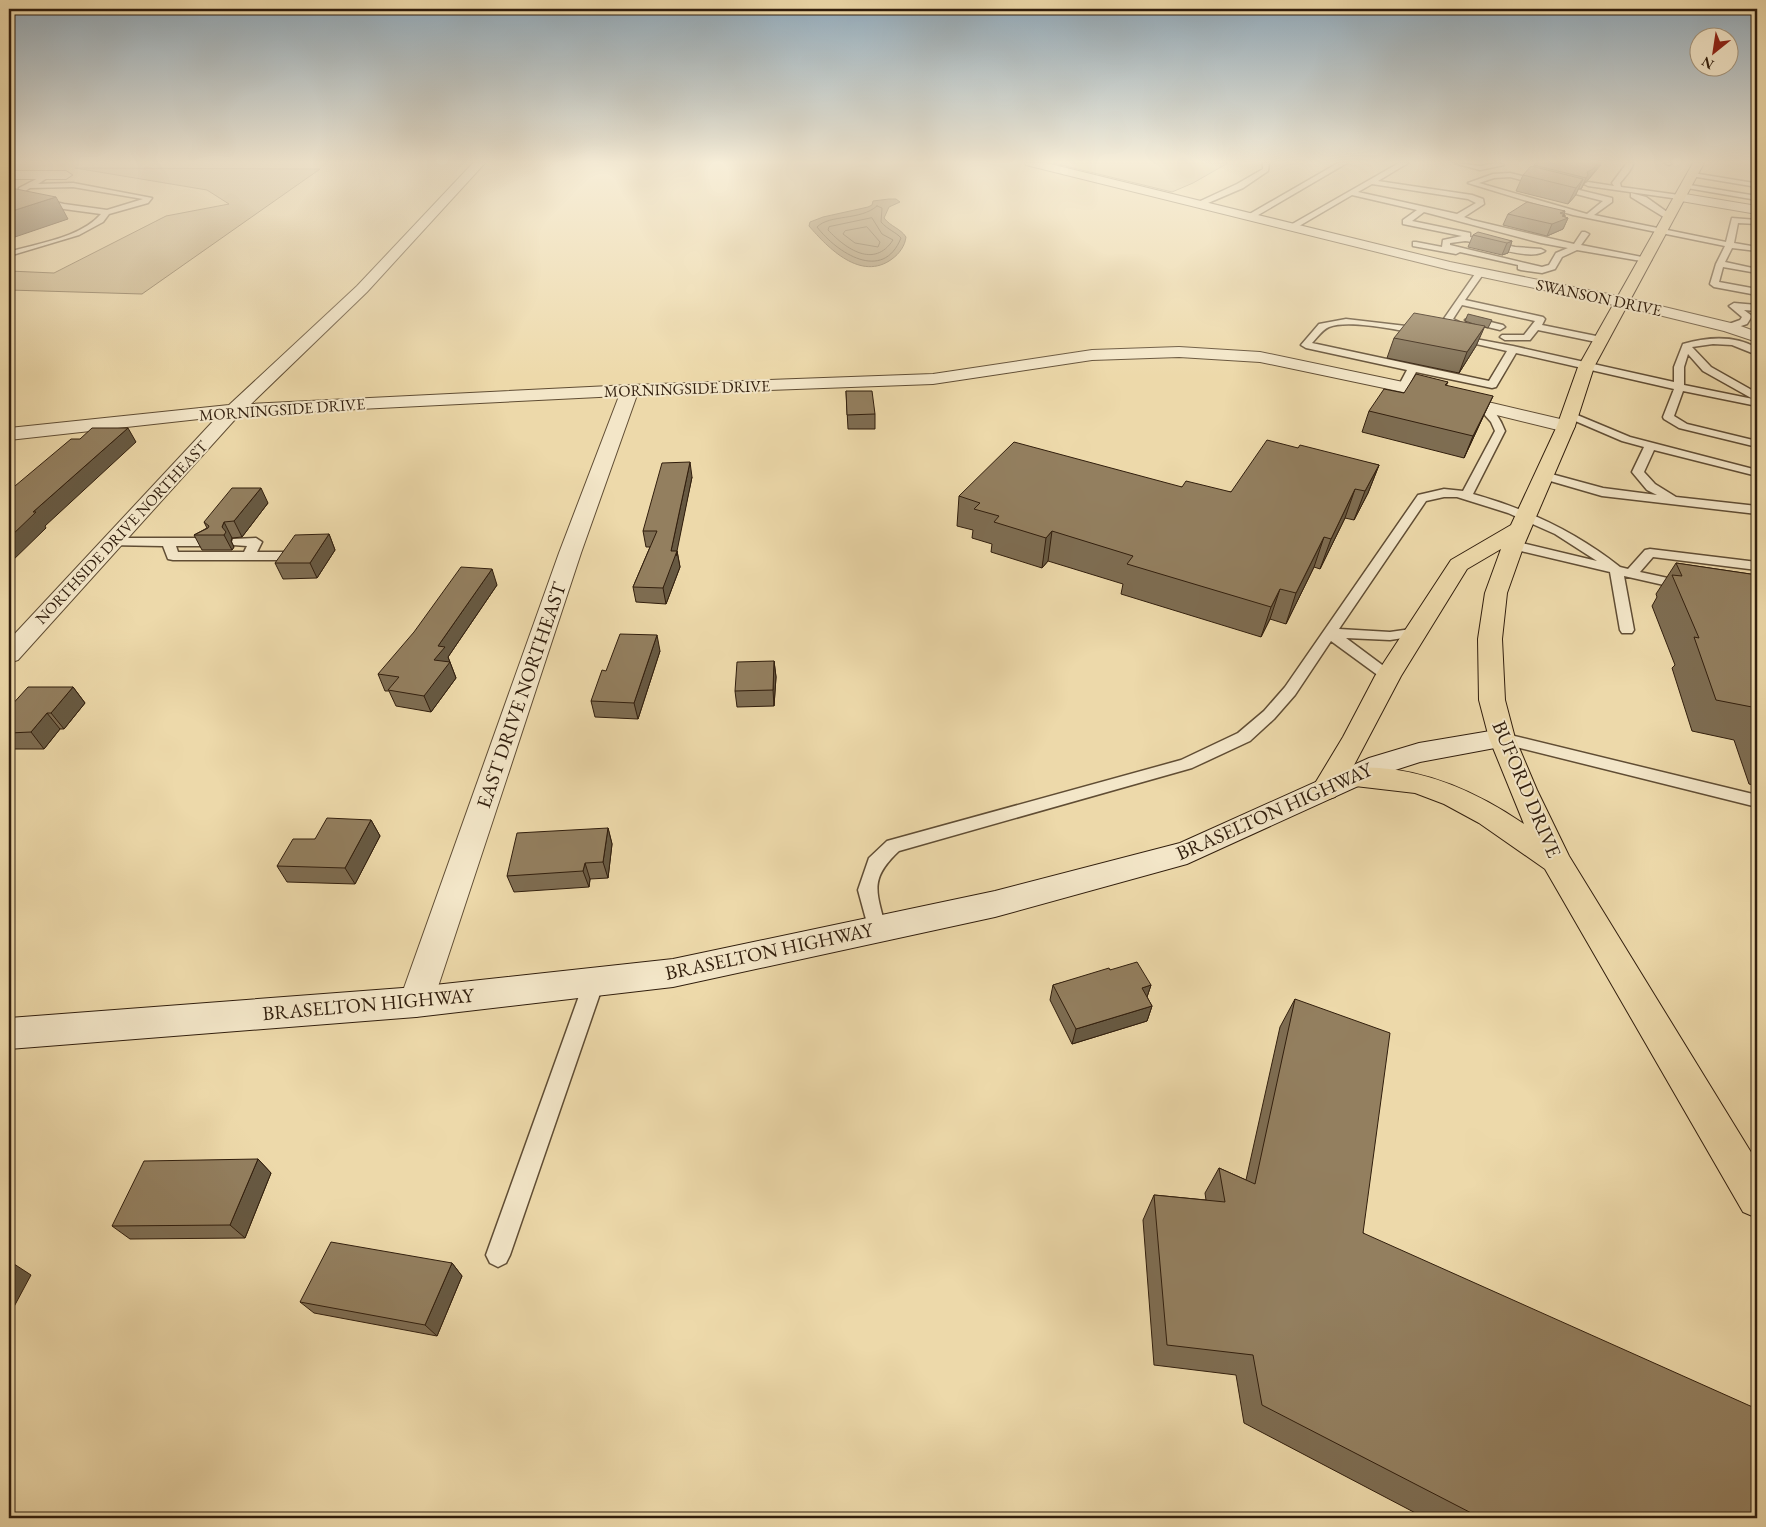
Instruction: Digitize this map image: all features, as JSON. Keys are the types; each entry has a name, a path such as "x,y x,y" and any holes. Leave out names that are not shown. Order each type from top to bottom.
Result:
{"highway":[{"name":"BUFORD DRIVE","path":"1661,234 1586,367 1568,420 1520,529 1496,593 1490,639 1492,700 1502,738 1523,790 1556,861 1757,1198"},
{"path":"1325,790 1356,738 1388,676 1418,632 1459,565 1520,529"},
{"path":"1354,776 1415,783 1457,798 1494,819 1556,861"}],"street":[{"name":"NORTHSIDE DRIVE NORTHEAST","path":"9,654 234,410 362,289 413,234"},
{"name":"SWANSON DRIVE","path":"1322,234 1480,273 1623,302 1729,327 1757,337"},
{"name":"MORNINGSIDE DRIVE","path":"9,434 234,410 630,390 933,379 1092,355 1180,352 1260,357 1403,387 1481,406 1568,420"},
{"name":"EAST DRIVE NORTHEAST","path":"416,1002 570,553 630,390"},
{"name":"BRASELTON HIGHWAY","path":"9,1034 416,1002 673,973 996,904 1186,853 1378,765 1419,753 1502,738"}],"lane":[{"path":"9,254 73,234"},
{"path":"1424,234 1434,243 1446,247 1523,264 1531,269"},
{"path":"1520,234 1646,260"},
{"path":"1428,237 1531,269 1542,270 1552,267 1559,255 1576,247 1584,234"},
{"path":"1673,234 1719,244 1757,249"},
{"path":"1732,234 1714,284 1757,292"},
{"path":"1402,254 1428,237 1452,236 1525,251 1541,251"},
{"path":"1428,237 1541,251 1559,255"},
{"path":"1446,247 1446,242 1451,240 1471,239"},
{"path":"1720,264 1757,271"},
{"path":"1459,302 1540,319 1534,330 1523,340 1502,332 1453,324 1448,320 1453,310 1480,273"},
{"path":"1757,308 1734,306 1757,321"},
{"path":"1729,327 1744,322 1747,316"},
{"path":"1430,332 1384,325 1344,323 1324,325 1306,345 1492,385 1513,349"},
{"path":"1534,330 1601,340"},
{"path":"1447,336 1513,349 1679,388 1757,403"},
{"path":"1686,346 1698,342 1727,342 1752,348 1757,352"},
{"path":"1686,346 1679,367 1679,388 1668,417 1683,426 1757,444"},
{"path":"1686,346 1707,369 1757,397"},
{"path":"1403,387 1413,368"},
{"path":"1466,496 1500,431 1496,421 1481,406"},
{"path":"1568,420 1626,439 1757,473"},
{"path":"1650,445 1638,472 1651,487 1675,500"},
{"path":"1544,476 1602,492 1757,510"},
{"path":"877,929 867,890 875,863 894,846 1186,764 1244,737 1269,715 1290,691 1422,498 1451,493 1466,496 1520,529 1616,570 1701,588"},
{"path":"1520,529 1563,533 1592,550 1616,570 1627,630"},
{"path":"112,542 209,542"},
{"path":"168,542 173,556 286,556"},
{"path":"238,542 256,542 248,556"},
{"path":"1631,574 1650,553 1757,566"},
{"path":"1330,633 1390,636 1418,632"},
{"path":"1330,633 1388,676"},
{"path":"1502,738 1757,800"},
{"path":"498,1255 594,982"}],"shaded area":[{"path":"130,234 227,234 142,294 9,290 9,271 54,273"}],"water":[{"path":"817,234 903,234 906,237 903,247 897,255 880,265 869,267 846,259"}],"building":[{"path":"1487,234 1512,241 1507,243 1473,235"},
{"path":"1414,313 1485,326 1467,352 1394,338"},
{"path":"1416,374 1448,382 1445,385 1493,396 1473,436 1369,411 1384,389 1404,393"},
{"path":"846,391 872,391 875,414 847,415"},
{"path":"92,428 128,428 33,512 36,512 9,538 9,495 12,491 9,491 71,439 80,439"},
{"path":"1267,440 1298,448 1300,445 1379,465 1365,491 1355,489 1331,539 1324,537 1296,593 1280,589 1271,607 1127,564 1133,556 1052,531 1046,538 994,522 999,516 974,509 980,503 959,496 1014,442 1182,487 1186,481 1231,492"},
{"path":"690,462 671,551 677,551 663,588 633,587 657,531 643,531 662,463"},
{"path":"232,488 261,488 234,521 224,522 222,527 226,532 224,535 194,535 208,528 209,526 204,522"},
{"path":"329,534 310,563 275,563 295,535"},
{"path":"1676,563 1757,575 1757,708 1716,700 1694,637 1699,638 1672,575 1682,576"},
{"path":"461,567 492,569 438,646 445,647 434,660 450,662 424,696 388,690 399,677 378,674 414,632"},
{"path":"620,634 657,635 634,703 591,701 602,670 606,671"},
{"path":"774,661 773,690 735,691 737,662"},
{"path":"28,687 73,687 51,713 47,713 31,732 9,733 9,708"},
{"path":"327,818 371,820 345,868 277,866 293,839 315,839"},
{"path":"608,828 603,862 585,863 583,871 507,876 517,833"},
{"path":"1137,962 1151,985 1142,988 1152,1006 1076,1029 1053,985 1109,968 1110,970"},
{"path":"1295,999 1390,1033 1363,1233 1757,1409 1757,1518 1481,1518 1262,1405 1253,1355 1167,1345 1154,1195 1225,1202 1219,1168 1255,1184"},
{"path":"258,1159 230,1225 112,1226 144,1161"},
{"path":"331,1242 452,1263 425,1325 300,1302"}]}
